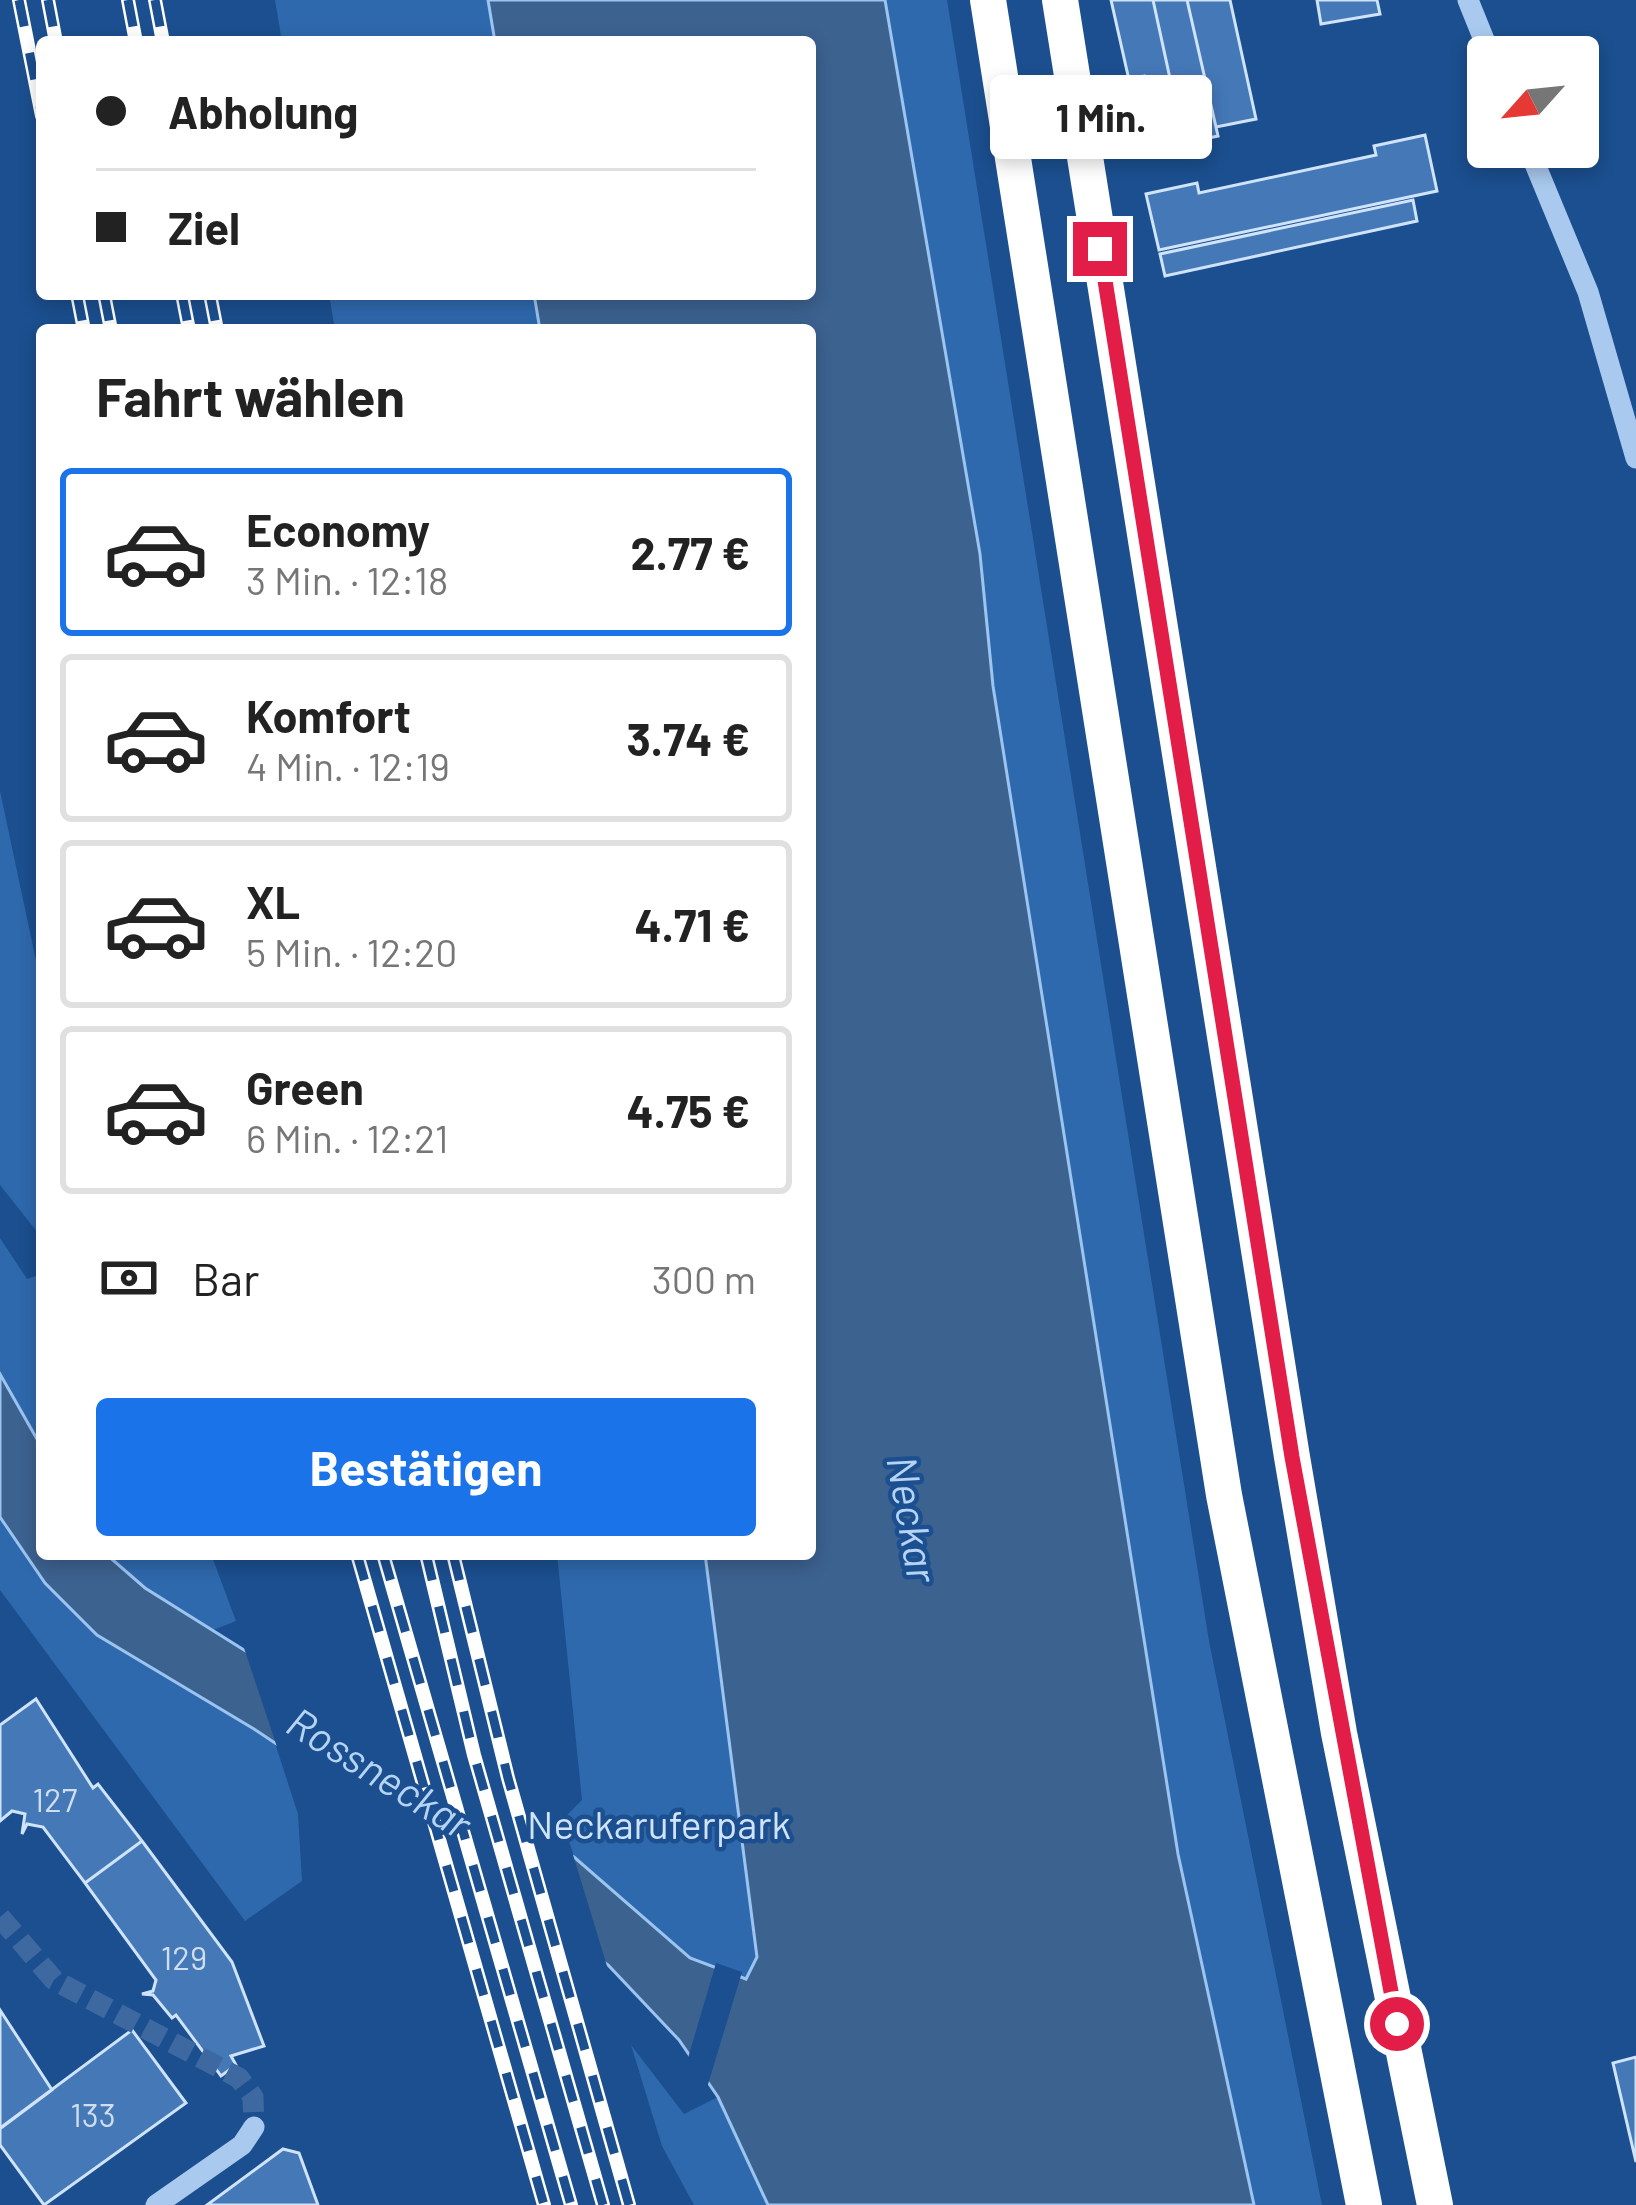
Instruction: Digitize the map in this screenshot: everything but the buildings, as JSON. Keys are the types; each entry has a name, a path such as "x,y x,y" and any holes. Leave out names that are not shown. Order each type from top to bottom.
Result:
{"highway":[{"path":"988,0 1224,1495 1364,2205"},
{"path":"1060,0 1319,1618 1435,2205"}],"street":[{"path":"1472,1 1484,36"},
{"path":"1537,168 1588,292 1636,458"},
{"path":"156,2205 242,2145 254,2127"}],"green space":[{"path":"275,0 488,0 494,36 281,36"},
{"path":"885,0 947,0 1209,1641 1322,2205 1254,2205 1178,1854 993,686 980,554"},
{"path":"330,300 535,300 539,324 334,324"},
{"path":"0,791 36,961 36,1230 0,1185"},
{"path":"0,1238 27,1279 36,1276 36,1437 0,1374"},
{"path":"0,1517 45,1583 275,1743 298,1814 302,1881 245,1921 0,1590"},
{"path":"113,1560 213,1560 236,1621 213,1630 145,1588"},
{"name":"Neckaruferpark","path":"558,1560 706,1560 757,1957 746,1979 690,1958 574,1857 562,1820 582,1800"},
{"path":"631,2045 684,2114 718,2097 768,2205 694,2205 662,2146"}],"water":[{"path":"488,0 885,0 980,554 993,686 1178,1854 1254,2205 768,2205 718,2097 679,2040 608,1965 254,1729 97,1635 45,1583 0,1517 0,1374 36,1437 36,1560 113,1560 145,1588 574,1857 690,1958 746,1979 757,1957 706,1560 816,1560 816,324 539,324 535,300 816,300 816,36 494,36"}],"pier":[{"path":"242,1642 571,1848 610,1976 279,1753"},
{"path":"716,1963 742,1972 706,2091 688,2058"}],"tunnel":[{"path":"0,1917 54,1980 239,2078 253,2097 254,2127"}],"railway":[{"path":"19,0 36,86"},
{"path":"48,0 55,36"},
{"path":"128,0 135,36"},
{"path":"155,0 162,36"},
{"path":"78,300 83,324"},
{"path":"105,300 110,324"},
{"path":"183,300 188,324"},
{"path":"211,300 216,324"},
{"path":"359,1560 544,2205"},
{"path":"385,1560 571,2205"},
{"path":"427,1560 474,1755 603,2205"},
{"path":"454,1560 508,1778 629,2205"}],"route":[{"path":"1100,249 1292,1457 1339,1733 1397,2024"}],"water label":[{"name":"Neckar","path":"912,1519"},
{"name":"Rossneckar","path":"379,1773"}]}
